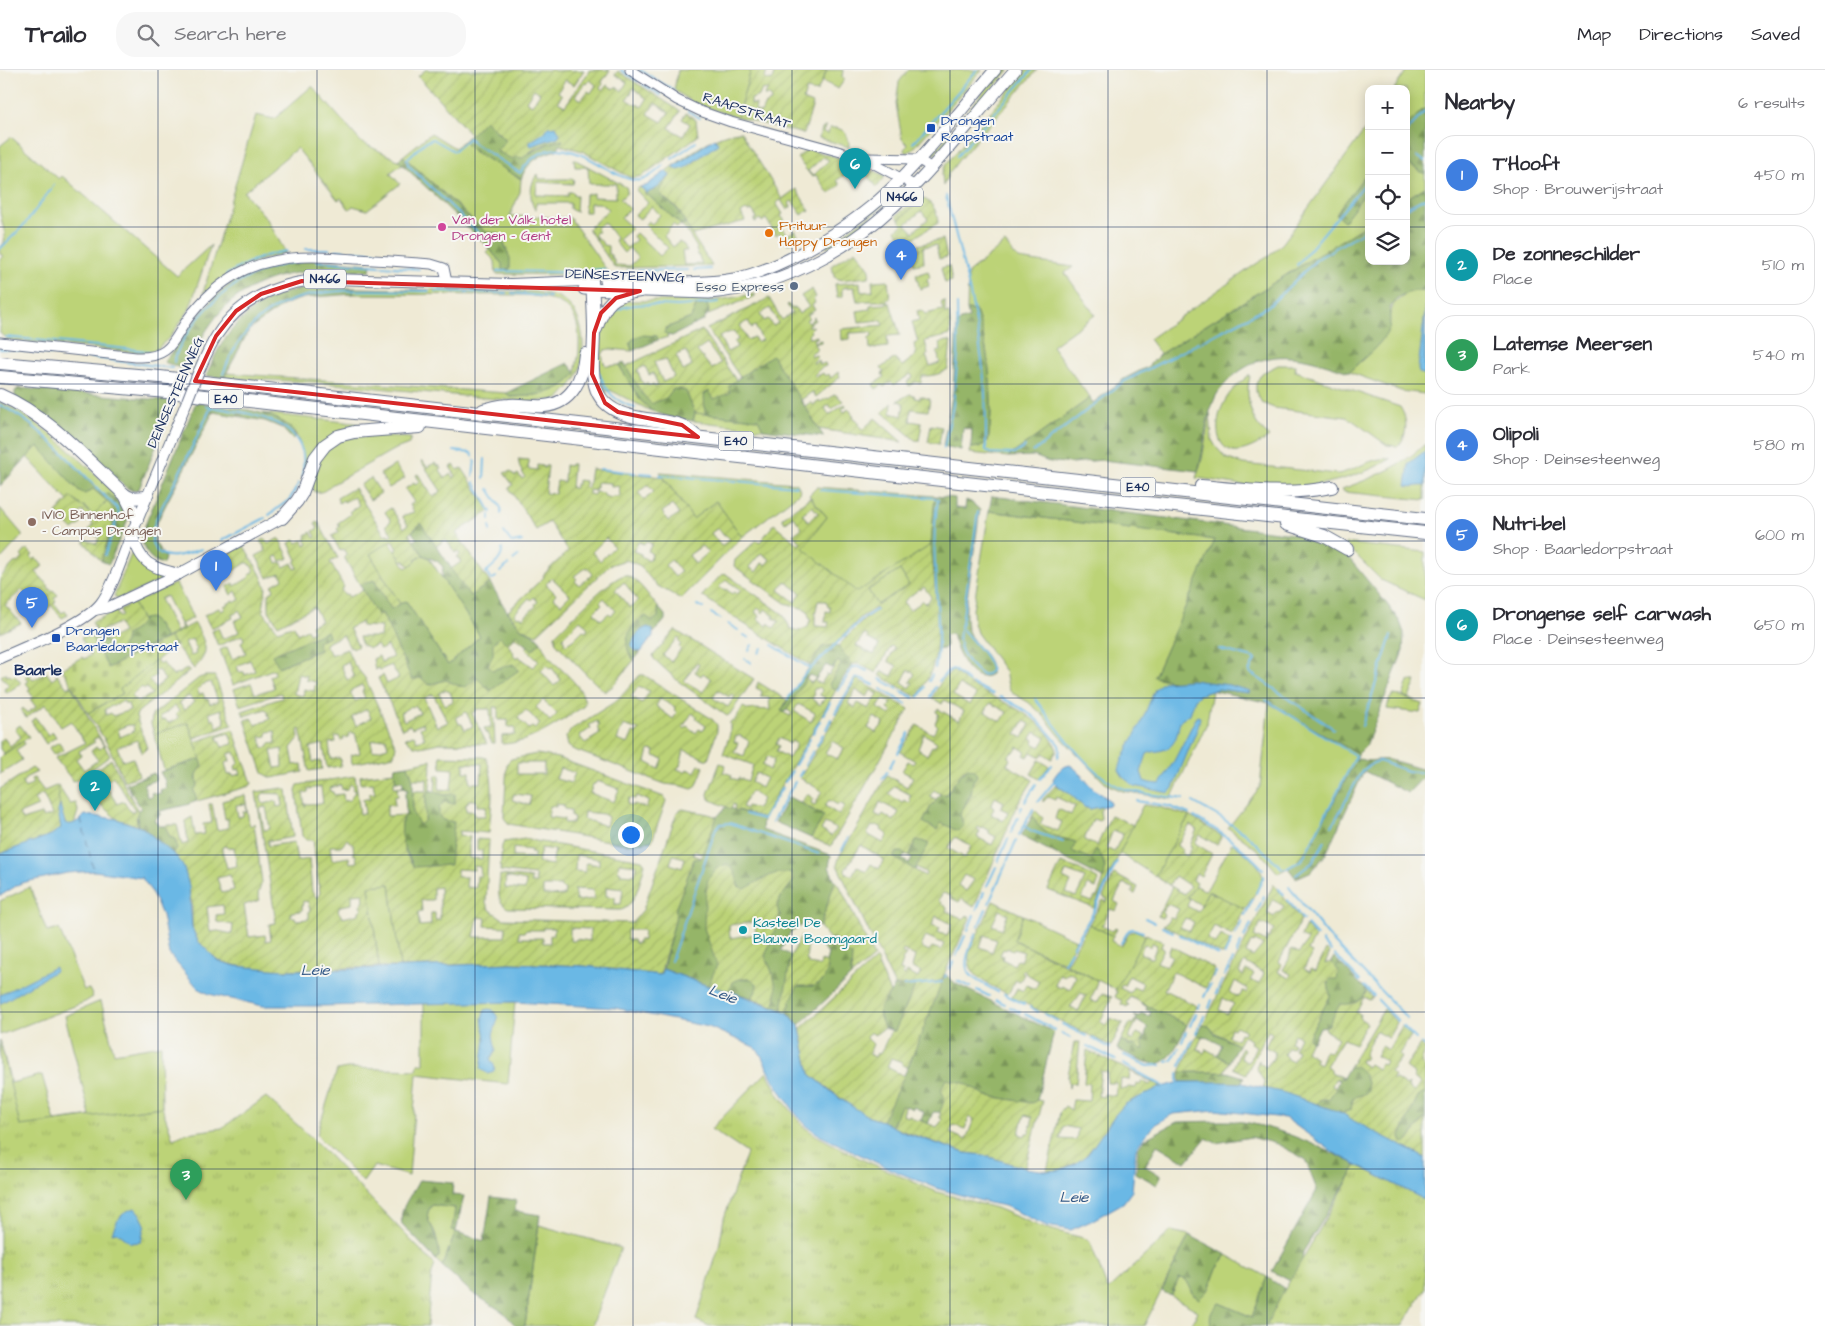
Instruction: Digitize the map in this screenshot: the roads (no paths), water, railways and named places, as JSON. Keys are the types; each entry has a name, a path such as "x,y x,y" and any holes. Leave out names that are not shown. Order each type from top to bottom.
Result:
{"highway":[{"name":"DEINSESTEENWEG","path":"588,285 700,282 735,278 761,271 786,260 832,234 877,201 901,178 995,70"},
{"name":"DEINSESTEENWEG","path":"588,285 640,291 718,292 766,283 816,260 852,238 892,208 1015,70"},
{"path":"761,271 766,283"},
{"path":"588,285 594,333 592,374 596,389 606,402 618,412 682,425 698,437"},
{"path":"473,412 508,404 551,405 569,395 579,382 584,362 588,285"},
{"path":"594,333 601,313 611,301 628,292 640,291"},
{"name":"E40","path":"0,363 160,377 1425,520"},
{"name":"E40","path":"0,377 178,393 1425,534"},
{"path":"0,396 22,406 50,426 125,495 131,498 146,497"},
{"path":"282,518 297,501 306,498 314,458 325,445 338,436 354,432 451,425"},
{"path":"1084,481 1171,483 1272,492 1332,487"},
{"path":"125,495 137,519"},
{"path":"1260,515 1324,536 1347,549"}],"main road":[{"name":"DEINSESTEENWEG","path":"95,610 106,596 210,346 226,322 248,302 276,287 315,279 588,285"},
{"name":"N466","path":"0,658 78,622 95,610 109,607 179,574 282,518"},
{"path":"132,533 138,552 148,564 179,574"}],"street":[{"name":"RAAPSTRAAT","path":"630,70 677,100 700,111 731,122 863,158 914,185"},
{"name":"RAAPSTRAAT","path":"863,158 918,159"},
{"path":"918,159 930,167"},
{"path":"0,342 136,357 157,356 173,342 192,312 209,295 234,276 247,269 280,258 309,256 431,264 444,268 447,282"}],"water":[{"path":"556,126 560,134 558,137 530,145 530,142 545,132 548,127"},
{"path":"715,138 718,144 685,168 678,170 673,167"},
{"path":"666,171 670,176 657,188 647,193 640,187 646,186"},
{"path":"1425,311 1425,375 1419,373 1418,369"},
{"path":"1425,451 1425,486 1406,486 1409,463"},
{"path":"648,627 653,630 653,636 641,652 635,651 631,646 634,640 640,632"},
{"path":"1192,680 1229,685 1250,691 1249,693 1218,689 1199,695 1195,699 1190,714 1180,721 1174,742 1168,748 1147,754 1141,772 1144,781 1160,784 1197,716 1200,717 1198,727 1173,788 1169,793 1134,786 1124,778 1119,770 1155,689 1163,682"},
{"path":"1070,765 1094,789 1110,801 1110,805 1090,809 1084,807 1070,794 1056,785 1053,779 1056,774 1062,768"},
{"name":"Leie","path":"60,805 65,823 73,824 85,815 117,819 143,828 178,858 184,868 189,886 192,928 198,941 218,961 236,966 283,970 511,963 584,966 660,975 663,969 787,1012 799,1025 810,1074 839,1098 869,1117 882,1121 903,1132 965,1153 983,1155 1025,1168 1047,1171 1060,1170 1075,1164 1088,1154 1125,1104 1156,1089 1180,1082 1242,1083 1285,1093 1342,1113 1425,1158 1425,1200 1336,1154 1285,1118 1215,1110 1173,1114 1154,1125 1136,1148 1132,1191 1123,1203 1071,1230 1047,1226 1005,1206 939,1189 890,1169 821,1136 807,1126 796,1114 774,1081 760,1053 754,1047 709,1027 615,1008 515,1002 263,1006 209,994 198,988 169,954 162,915 151,891 142,878 95,871 67,873 21,883 0,896 0,854 51,835 61,828 58,811"},
{"path":"55,967 55,971 0,1004 0,995"},
{"path":"485,1010 493,1010 498,1018 493,1035 496,1051 490,1059 494,1070 488,1074 481,1069 485,1039 482,1018"},
{"path":"135,1208 145,1224 141,1242 131,1243 117,1232 112,1233 120,1217 126,1211"}],"waterway":[{"path":"621,70 638,81"},
{"path":"640,70 674,90"},
{"path":"913,143 977,70"},
{"path":"957,156 1032,70"},
{"path":"643,84 661,95"},
{"path":"688,111 700,118"},
{"path":"1408,130 1425,111"},
{"path":"485,239 408,165 407,159 425,142 433,139 454,151 469,138 475,144 520,173 531,160 553,149 576,153 613,172 634,180 648,178 664,165"},
{"path":"672,159 696,142"},
{"path":"1417,157 1425,161"},
{"path":"1297,265 1365,184"},
{"path":"0,249 25,224 54,185"},
{"path":"946,196 966,275 978,334 985,390 986,450 990,453 1014,454 1025,447"},
{"path":"1410,206 1425,198"},
{"path":"1033,452 1123,382 1270,305 1317,259 1365,230"},
{"path":"305,249 329,249"},
{"path":"336,250 346,251"},
{"path":"226,275 255,260 270,254 286,251"},
{"path":"352,251 381,253"},
{"path":"174,362 183,340 213,302 239,282 254,275 285,264 302,261"},
{"path":"317,261 419,269"},
{"path":"497,271 558,272 605,269"},
{"path":"694,270 710,269"},
{"path":"628,271 688,270"},
{"path":"223,374 239,342 258,320 281,305 307,296 335,291 429,291"},
{"path":"435,291 506,293"},
{"path":"512,293 550,297"},
{"path":"607,318 614,312 631,305 679,306 718,302"},
{"path":"944,448 953,405 958,354 957,304"},
{"path":"600,341 601,331"},
{"path":"6,337 149,351"},
{"path":"0,349 87,357 172,368"},
{"path":"599,373 605,386 616,399 635,408"},
{"path":"0,405 16,414 47,438 117,508 119,513 105,555"},
{"path":"206,406 257,416 274,422 288,430 298,442 303,457 302,476"},
{"path":"202,549 182,555 166,556 157,551 152,540 154,525 159,512 211,407"},
{"path":"454,451 471,453 473,456"},
{"path":"484,479 485,459"},
{"path":"473,476 475,460"},
{"path":"600,469 635,473"},
{"path":"641,473 652,474"},
{"path":"660,475 796,486"},
{"path":"474,482 491,512"},
{"path":"269,515 290,499 299,483"},
{"path":"489,489 501,508 501,514"},
{"path":"820,490 935,498 938,500 935,537 938,651 935,668"},
{"path":"963,630 988,661 991,671 987,674 982,675 970,664 962,652 959,639 978,512"},
{"path":"490,515 490,520"},
{"path":"221,541 265,518"},
{"path":"490,526 490,531"},
{"path":"504,532 512,543 522,541"},
{"path":"496,577 491,580 486,572 499,559 502,549"},
{"path":"513,560 518,556"},
{"path":"500,572 508,565"},
{"path":"697,605 703,608"},
{"path":"788,699 804,675 862,619 876,610"},
{"path":"711,613 720,619"},
{"path":"728,624 738,630"},
{"path":"744,635 749,638"},
{"path":"1362,726 1391,636"},
{"path":"749,650 752,645"},
{"path":"772,645 810,668"},
{"path":"759,653 762,648"},
{"path":"1219,649 1253,658 1255,660 1249,672 1334,729"},
{"path":"745,659 751,663"},
{"path":"838,691 853,667 859,667 867,671"},
{"path":"939,681 948,671 953,669 969,682"},
{"path":"929,681 932,675"},
{"path":"835,713 855,679 860,678 874,685"},
{"path":"880,679 898,689"},
{"path":"972,684 993,694"},
{"path":"919,697 925,687"},
{"path":"930,697 935,687"},
{"path":"881,689 906,704"},
{"path":"901,691 914,698"},
{"path":"1000,697 1027,711 1046,728 1059,745 1058,757"},
{"path":"1035,699 1074,749 1110,782 1137,792 1183,799"},
{"path":"1193,802 1247,835 1282,868 1287,868 1302,860 1356,756 1266,700"},
{"path":"823,715 830,703"},
{"path":"826,729 831,719"},
{"path":"813,733 820,721"},
{"path":"898,753 909,733"},
{"path":"817,745 823,734"},
{"path":"795,765 810,739"},
{"path":"805,765 813,751"},
{"path":"890,767 894,759"},
{"path":"1332,826 1362,771 1373,763 1379,761 1408,771 1425,773"},
{"path":"1040,779 1052,765"},
{"path":"785,782 792,771"},
{"path":"799,776 802,771"},
{"path":"882,779 887,772"},
{"path":"1038,801 1055,781"},
{"path":"772,822 795,782"},
{"path":"1025,802 1036,784"},
{"path":"745,814 763,819 782,788"},
{"path":"1137,801 1168,806 1189,814"},
{"path":"1020,811 1022,807"},
{"path":"1019,835 1033,809"},
{"path":"1011,833 1018,817"},
{"path":"1194,817 1231,840 1263,869"},
{"path":"671,961 716,828 721,824 730,823 819,854"},
{"path":"1024,826 1032,831 1063,842"},
{"path":"842,850 848,838"},
{"path":"998,861 1008,839"},
{"path":"989,903 1016,841"},
{"path":"1296,875 1312,863 1325,841"},
{"path":"1073,947 1094,911 1117,862"},
{"path":"987,886 996,867"},
{"path":"1256,893 1264,876"},
{"path":"1289,887 1331,939 1407,1018"},
{"path":"1279,889 1284,895"},
{"path":"977,909 984,892"},
{"path":"1257,911 1264,896"},
{"path":"1245,915 1253,899"},
{"path":"1288,900 1303,920"},
{"path":"978,927 986,909"},
{"path":"968,930 974,915"},
{"path":"1145,918 1155,923"},
{"path":"1235,935 1242,921"},
{"path":"1244,937 1251,924"},
{"path":"1307,925 1317,936"},
{"path":"1162,927 1173,932"},
{"path":"1121,943 1129,930 1133,929 1143,932"},
{"path":"976,933 967,956 966,964 968,970 977,981 998,992"},
{"path":"1180,935 1218,955"},
{"path":"956,956 965,936"},
{"path":"1225,954 1231,941"},
{"path":"1322,941 1331,951"},
{"path":"1236,954 1241,943"},
{"path":"1064,963 1071,951"},
{"path":"1335,955 1360,981"},
{"path":"1224,976 1233,960"},
{"path":"950,969 953,962"},
{"path":"1213,978 1216,972"},
{"path":"957,981 971,987"},
{"path":"1216,994 1222,981"},
{"path":"904,986 942,982"},
{"path":"1204,997 1210,985"},
{"path":"1364,986 1374,996"},
{"path":"977,990 989,996"},
{"path":"1004,994 1024,1004"},
{"path":"996,1000 1005,1004"},
{"path":"1209,1008 1212,1000"},
{"path":"1378,1000 1398,1021"},
{"path":"1198,1008 1200,1004"},
{"path":"1010,1007 1020,1012"},
{"path":"1030,1007 1038,1012"},
{"path":"1025,1014 1055,1030"},
{"path":"1045,1014 1057,1021"},
{"path":"1190,1026 1196,1014"},
{"path":"1196,1033 1204,1016"},
{"path":"1062,1024 1086,1036"},
{"path":"1403,1026 1416,1039"},
{"path":"1182,1042 1186,1032"},
{"path":"1061,1033 1071,1038"},
{"path":"1092,1038 1110,1048"},
{"path":"1180,1066 1193,1039"},
{"path":"1421,1044 1425,1046"},
{"path":"1087,1046 1116,1060"},
{"path":"1167,1062 1172,1060 1179,1048"},
{"path":"1124,1055 1148,1066 1161,1065"},
{"path":"1123,1064 1165,1087"},
{"path":"1178,1073 1178,1082"}],"place":[{"name":"Drongen Raapstraat","path":"931,128"},
{"name":"Drongense self carwash","path":"855,189"},
{"name":"Van der Valk hotel Drongen - Gent","path":"442,227"},
{"name":"Frituur Happy Drongen","path":"769,233"},
{"name":"Olipoli","path":"901,280"},
{"name":"Esso Express","path":"794,286"},
{"name":"IVIO Binnenhof - Campus Drongen","path":"32,522"},
{"name":"T'Hooft","path":"216,591"},
{"name":"Nutri-bel","path":"32,628"},
{"name":"Drongen Baarledorpstraat","path":"56,638"},
{"name":"De zonneschilder","path":"95,811"},
{"name":"Kasteel De Blauwe Boomgaard","path":"743,930"},
{"name":"Latemse Meersen","path":"186,1200"}],"district":[{"name":"Baarle","path":"38,669"}]}
